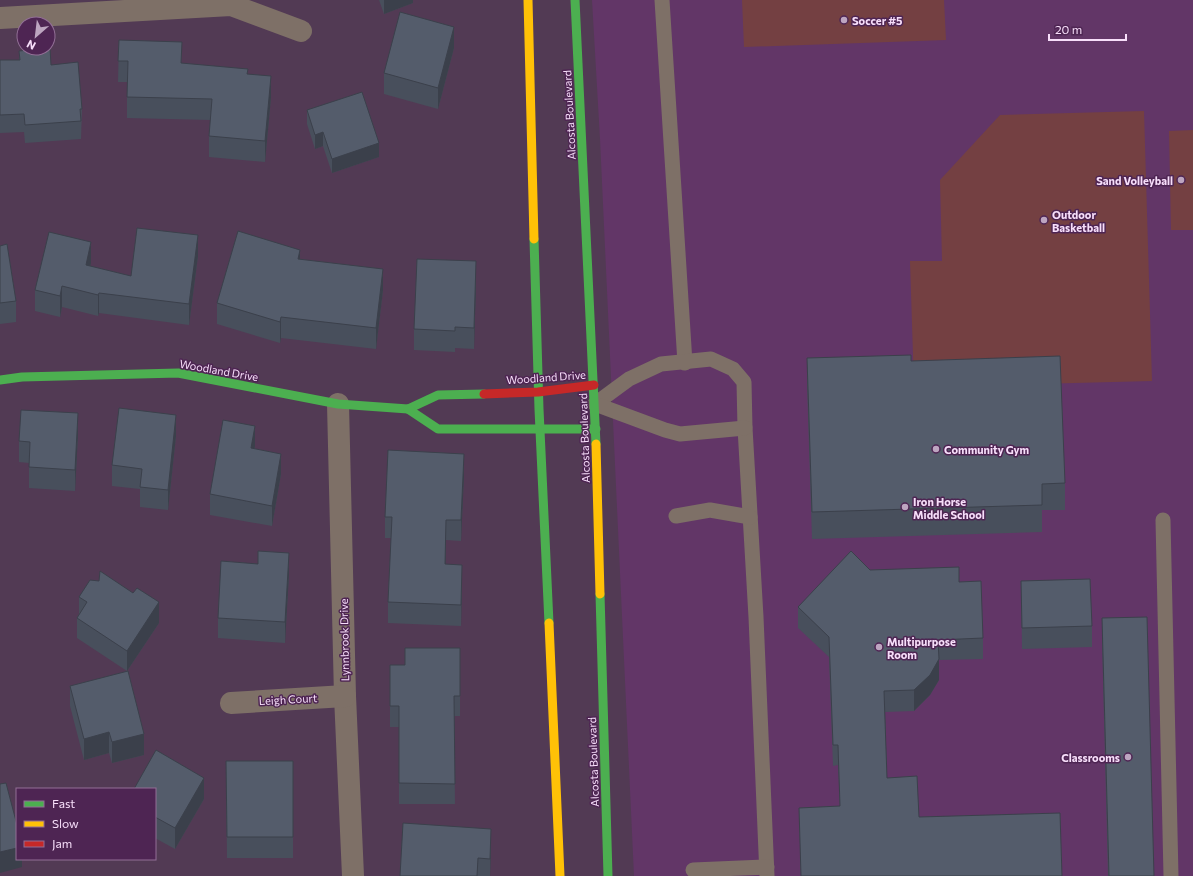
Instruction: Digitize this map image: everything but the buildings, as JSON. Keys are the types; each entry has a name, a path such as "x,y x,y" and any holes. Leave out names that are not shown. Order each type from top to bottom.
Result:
{"main road":[{"path":"528,0 538,392 560,876"},
{"name":"Alcosta Boulevard","path":"575,0 596,429 608,876"},
{"name":"Woodland Drive","path":"0,380 22,377 178,373 338,404 408,409 438,395 538,392 594,386"},
{"name":"Woodland Drive","path":"408,409 438,429 596,429"}],"street":[{"path":"0,18 231,5 300,31"},
{"name":"Lynnbrook Drive","path":"338,404 345,696 353,876"},
{"name":"Leigh Court","path":"231,703 345,696"}],"lane":[{"path":"662,0 685,363"},
{"path":"595,404 629,380 661,364 685,363 711,359 733,370 744,382 744,428 757,633 767,871 693,870"},
{"path":"595,404 665,430 680,434 744,428"},
{"path":"676,516 710,510 750,517"},
{"path":"1163,520 1171,876"}],"shaded area":[{"name":"Iron Horse Middle School","path":"592,0 1193,0 1193,876 634,876 600,139"},
{"name":"Soccer #5","path":"742,0 944,0 946,40 744,47"},
{"name":"Outdoor Basketball","path":"1144,111 1152,381 914,387 910,261 942,261 940,180 1000,115"},
{"name":"Sand Volleyball","path":"1193,130 1193,230 1171,230 1169,131"}],"traffic: fast":[{"path":"575,0 596,444"},
{"path":"534,239 539,409 549,623"},
{"path":"0,380 22,377 178,373 338,404 408,409 438,395 484,394"},
{"path":"408,409 438,429 596,429"},
{"path":"600,594 608,876"}],"traffic: slow":[{"path":"528,0 534,239"},
{"path":"596,444 600,594"},
{"path":"549,623 560,876"}],"traffic: jam":[{"path":"484,394 538,392 594,385"}],"place":[{"name":"Soccer #5","path":"844,20"},
{"name":"Sand Volleyball","path":"1181,180"},
{"name":"Outdoor Basketball","path":"1044,220"},
{"name":"Community Gym","path":"936,449"},
{"name":"Iron Horse Middle School","path":"905,507"},
{"name":"Multipurpose Room","path":"879,647"},
{"name":"Classrooms","path":"1128,757"}]}
